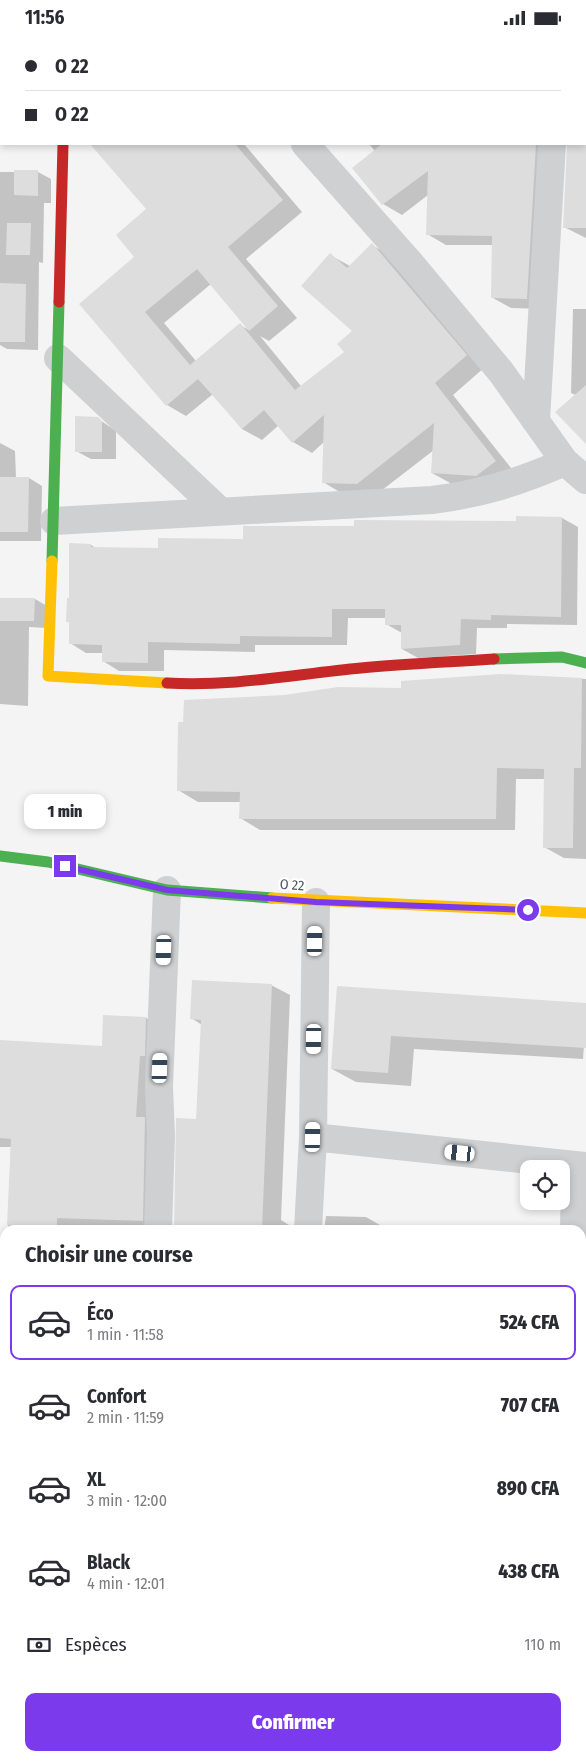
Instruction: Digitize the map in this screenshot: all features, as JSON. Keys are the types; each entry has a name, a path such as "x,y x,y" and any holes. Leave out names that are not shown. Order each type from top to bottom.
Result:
{"street":[{"path":"63,145 54,521 48,676 195,685 284,679 360,668 501,658 562,657 586,663"},
{"path":"305,145 411,264 501,372 565,462 586,480"},
{"path":"536,420 552,145"},
{"path":"58,358 220,511"},
{"path":"54,521 456,497 486,492 520,482 565,462"},
{"name":"O 22","path":"0,856 48,862 167,890 316,902 586,913"},
{"path":"158,1225 161,1136 159,1087 167,890"},
{"path":"308,1225 313,1137 316,902"},
{"path":"313,1137 580,1165 574,1225"}],"building":[{"path":"91,145 236,145 283,200 228,247 278,306 249,331 197,269 145,312 190,365 240,323 295,390 344,352 337,344 352,331 301,286 330,253 347,268 372,243 467,355 435,383 496,461 476,476 431,473 434,423 357,484 322,483 324,415 292,443 264,410 242,429 198,379 166,406 79,304 134,257 116,235 146,209"},
{"path":"381,145 536,145 527,299 491,298 492,236 426,235 428,171 382,205 352,168"},
{"path":"567,145 586,145 586,228 563,228"},
{"path":"14,170 38,170 38,196 14,195"},
{"path":"7,223 31,223 30,255 6,255"},
{"path":"0,283 26,284 25,342 0,342"},
{"path":"586,385 586,444 555,412"},
{"path":"75,416 98,417 102,421 102,452 75,452"},
{"path":"0,477 29,477 28,532 0,532"},
{"path":"516,516 562,517 561,617 491,615 491,620 461,619 460,645 401,649 401,625 385,625 385,609 332,609 332,637 240,636 240,644 148,642 148,663 102,662 102,645 69,644 69,622 66,622 67,598 69,598 69,543 91,544 91,547 158,548 158,538 243,539 243,526 354,526 354,520 516,521"},
{"path":"0,598 35,598 34,621 0,621"},
{"path":"501,674 582,678 581,768 574,768 573,848 543,848 544,769 497,768 496,819 239,819 240,792 177,791 178,722 183,722 184,700 284,695 338,687 401,688 401,681"},
{"path":"192,980 272,984 262,1225 174,1225 176,1118 196,1119 201,1020 190,1019"},
{"path":"337,986 586,1003 586,1048 391,1036 388,1073 331,1069"},
{"path":"103,1015 146,1017 145,1056 140,1056 136,1117 145,1117 143,1221 57,1218 57,1225 7,1225 11,1139 0,1138 0,1040 102,1046"}],"traffic: fast":[{"path":"52,561 59,302"},
{"path":"494,659 562,657 586,663"},
{"path":"0,856 48,862 167,890 272,898"}],"traffic: slow":[{"path":"52,561 48,676 167,683"},
{"path":"272,898 586,913"}],"traffic: jam":[{"path":"59,302 63,145"},
{"path":"167,683 240,682 361,668 494,659"}],"route":[{"path":"65,866 167,890 316,902 528,910"}]}
